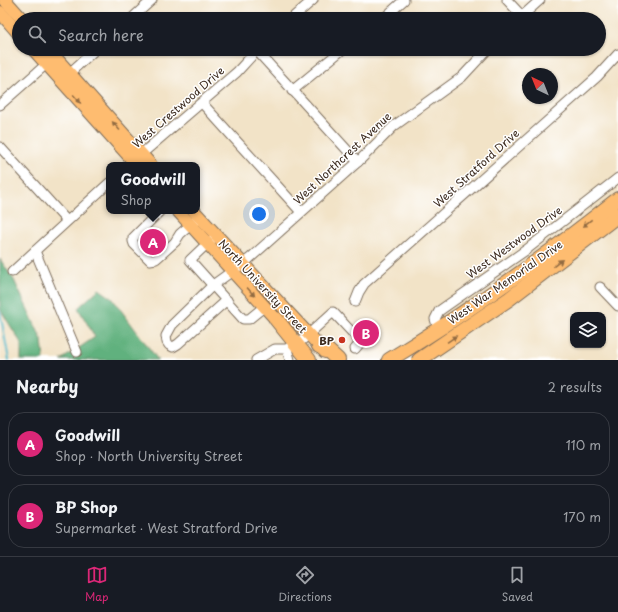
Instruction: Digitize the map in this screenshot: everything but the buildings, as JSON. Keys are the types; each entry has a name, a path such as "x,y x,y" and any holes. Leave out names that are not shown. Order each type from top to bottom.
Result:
{"highway":[{"name":"West War Memorial Drive","path":"389,360 478,302 542,257 618,199"},
{"name":"West War Memorial Drive","path":"419,360 453,339 509,299 618,215"},
{"path":"276,319 294,344 309,360"},
{"path":"380,360 438,328"},
{"path":"319,346 326,349 338,360"}],"main road":[{"path":"5,0 16,12"},
{"path":"0,12 12,26"},
{"path":"50,57 135,161"},
{"name":"North University Street","path":"185,214 195,218 232,270 276,319"},
{"name":"North University Street","path":"212,240 243,264 333,360"},
{"name":"North University Street","path":"294,344 313,360"}],"street":[{"path":"139,12 152,0"},
{"path":"299,12 313,0"},
{"path":"391,12 404,0"},
{"path":"507,0 516,12"},
{"path":"527,12 540,0"},
{"name":"West Stratford Drive","path":"355,302 364,284 597,77 618,54"},
{"path":"65,77 88,56"},
{"name":"West Crestwood Drive","path":"135,161 237,72 252,56"},
{"path":"263,56 358,162"},
{"path":"292,90 334,56"},
{"name":"West Northcrest Avenue","path":"227,300 178,344 173,347 167,342 166,336 172,325 213,285 232,270 243,264 358,162 394,126 462,77 482,56"},
{"path":"0,104 50,57"},
{"path":"202,103 301,212"},
{"path":"0,147 67,221"},
{"name":"West Westwood Drive","path":"438,328 435,318 439,311 526,250 618,178"},
{"path":"12,272 106,186"},
{"path":"157,214 133,238 134,244 150,260 156,259 175,242 180,234 195,218"},
{"path":"212,240 190,260 243,319 249,319 264,306"},
{"path":"35,251 77,352"},
{"path":"600,287 618,306"},
{"path":"256,360 275,349 294,344 333,312 361,342 355,349"},
{"path":"290,360 294,344"}],"green space":[{"path":"0,259 14,280 42,340 44,360 21,360 21,343 0,309"},
{"path":"99,289 112,298 158,360 61,360 95,337 78,308"}],"waterway":[{"path":"0,312 9,360"}],"place":[{"name":"Goodwill","path":"153,242"},
{"name":"BP Shop","path":"366,333"},
{"name":"BP","path":"342,340"}]}
